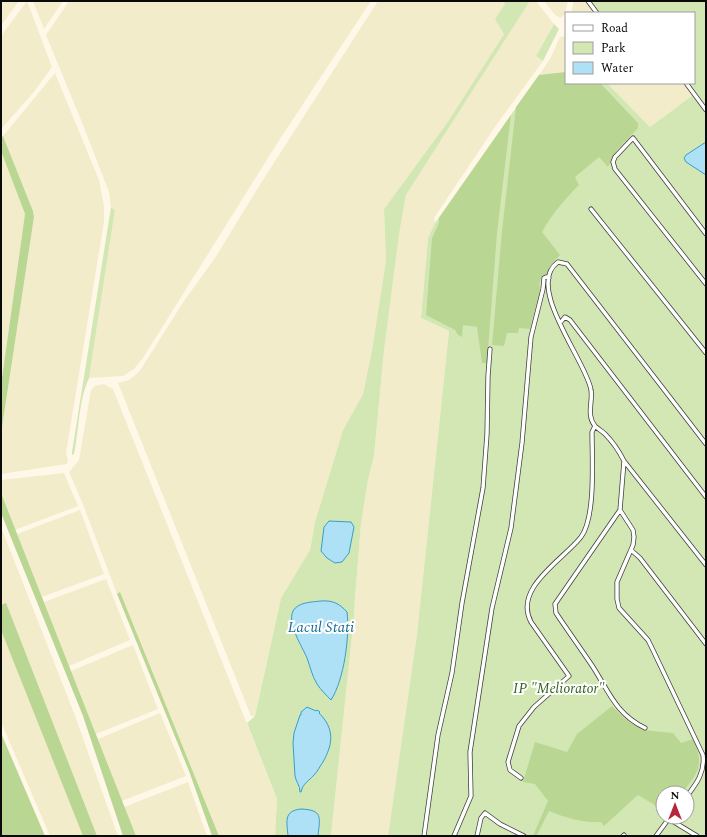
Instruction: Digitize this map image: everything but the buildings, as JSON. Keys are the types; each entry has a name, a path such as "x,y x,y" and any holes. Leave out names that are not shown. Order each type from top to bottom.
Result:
{"street":[{"path":"588,1 596,12"},
{"path":"687,84 706,110"},
{"path":"706,234 633,138 613,162 615,169 706,284"},
{"path":"591,209 706,353"},
{"path":"706,444 567,264 558,262 553,266 549,278 548,294 592,391 590,407 591,417 595,426 603,432 614,445 624,461 706,565"},
{"path":"454,836 471,796 470,752 492,608 511,528 522,443 531,337 543,290 544,278 549,278"},
{"path":"560,323 565,317 570,320 706,497"},
{"path":"424,836 438,735 452,673 462,603 483,488 487,434 490,349"},
{"path":"521,778 510,770 508,762 519,726 534,707 569,676 531,622 527,615 527,604 530,595 542,576 581,537 588,525 591,510 592,432 595,426"},
{"path":"624,461 620,510 558,597 555,604 556,613 593,668 614,703 625,716 645,728"},
{"path":"620,510 633,530 634,537 631,550 617,582 617,599 619,608 648,640 703,755 704,763 701,775 695,785"},
{"path":"631,550 640,558 706,644"},
{"path":"477,836 481,818 485,813 500,824 524,836"},
{"path":"656,836 664,825"},
{"path":"679,825 697,836"}],"shaded area":[{"path":"1,1 19,1 1,26"},
{"path":"27,1 52,67 34,92 1,129 1,36"},
{"path":"33,1 63,1 44,29"},
{"path":"69,1 371,1 278,142 143,358 134,369 123,376 89,378 115,210 111,207 109,192 46,35"},
{"path":"378,1 503,1 505,4 504,34 447,123 384,209 386,260 372,350 363,394 343,430 315,522 310,550 281,598 255,716 251,716 118,383 129,380 139,372 184,301 215,258 259,186"},
{"path":"530,1 536,1 554,24 536,56 543,61 497,124 434,218 435,223 428,238 421,318 449,331 417,634 388,836 331,836 354,617 361,524 368,480 374,456 384,351 399,235 406,195"},
{"path":"544,1 568,1 565,14 560,18 555,15"},
{"path":"574,1 586,1 594,12 571,12"},
{"path":"565,36 565,72 539,75 550,59 560,37"},
{"path":"55,73 99,180 104,206 104,222 66,453 68,461 67,464 1,474 1,434 34,217 33,211 3,136"},
{"path":"608,84 685,84 693,95 650,127"},
{"path":"1,151 25,214 1,385"},
{"path":"104,384 113,389 277,799 275,836 219,836 120,593 117,594 69,472 79,460 91,390 95,386"},
{"path":"64,473 78,506 15,530 1,493 1,480"},
{"path":"80,510 104,574 42,597 17,534"},
{"path":"1,527 74,713 118,836 50,836 1,722"},
{"path":"106,579 130,640 69,666 44,602"},
{"path":"133,645 158,709 96,734 71,671"},
{"path":"160,713 186,776 122,801 98,739"},
{"path":"188,782 207,836 136,836 124,807"}],"green space":[{"path":"503,1 530,1 406,195 399,235 384,351 374,456 368,480 361,524 354,617 331,836 275,836 277,799 247,723 255,716 281,598 310,550 315,522 343,430 363,394 372,350 386,260 384,209 447,123 504,34 495,19 505,4"},
{"name":"IP \"Meliorator\"","path":"586,1 706,1 706,836 388,836 417,634 449,331 421,318 428,238 435,223 539,75 565,72 565,84 608,84 650,127 693,95 685,84 695,84 695,12 594,12"},
{"path":"554,24 559,29 543,61 536,56"},
{"path":"565,72 565,84 601,84 638,123 638,128 617,150 608,167 599,157 575,177 579,185 559,207 542,232 560,255 550,266 547,275 543,275 540,281 540,290 530,329 519,328 518,333 507,333 504,346 492,345 502,231 516,107 539,75"},
{"path":"511,115 497,233 487,363 482,363 477,327 463,325 462,337 458,335 455,330 426,315 432,238 439,223 439,218"},
{"path":"3,136 33,211 34,217 1,434 1,385 25,214 1,151 1,138"},
{"path":"111,207 115,210 89,378 83,395 75,449 74,454 72,455 72,452"},
{"path":"1,493 136,836 123,836 83,716 1,513"},
{"path":"120,592 219,836 212,836 189,771 117,594"},
{"path":"6,603 97,836 83,836 1,630 1,605"},
{"path":"612,706 624,718 643,730 673,733 681,743 693,739 699,756 698,768 696,774 688,785 655,785 655,805 638,795 604,826 601,822 575,820 549,811 537,835 533,836 548,801 535,784 523,782 535,742 567,752 577,734"},
{"path":"1,733 45,836 1,836"}],"water":[{"path":"706,142 706,175 686,162 684,158 686,155"},
{"path":"329,521 351,522 354,527 349,553 342,562 335,563 327,558 321,551 324,527"},
{"name":"Lacul Stati","path":"321,601 336,603 347,612 348,633 343,670 336,691 331,700 315,681 307,658 293,628 292,622 293,611 295,608 306,603"},
{"path":"307,707 320,712 319,713 328,725 331,737 329,749 323,762 300,792 295,776 293,743 294,733 301,712"},
{"path":"301,809 317,813 319,819 318,836 288,836 287,818 291,812"}]}
